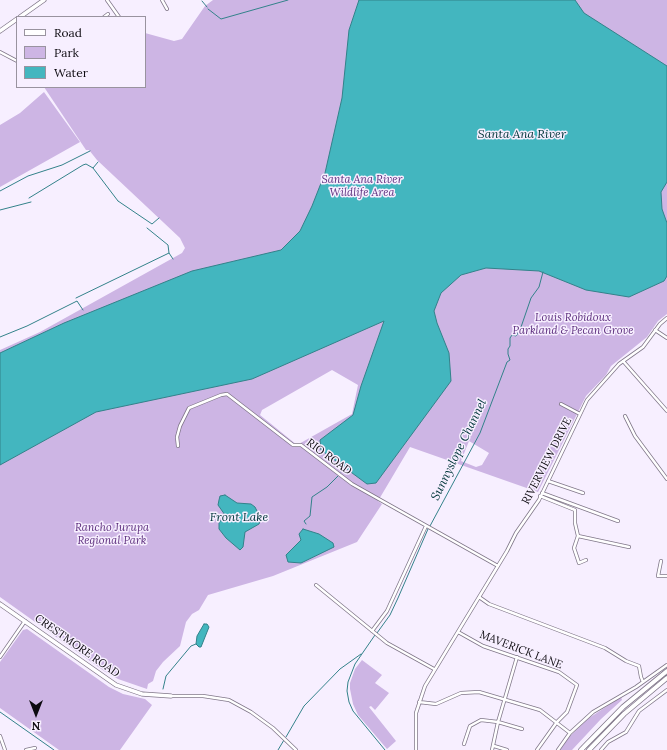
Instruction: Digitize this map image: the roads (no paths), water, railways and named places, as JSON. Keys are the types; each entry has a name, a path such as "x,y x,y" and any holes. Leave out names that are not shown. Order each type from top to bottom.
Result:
{"main road":[{"path":"581,750 623,707 667,671"},
{"path":"589,750 624,714 667,678"}],"street":[{"path":"21,16 44,0"},
{"path":"107,0 118,16"},
{"path":"162,0 167,9"},
{"path":"0,30 16,20"},
{"path":"0,52 16,60"},
{"name":"RIVERVIEW DRIVE","path":"416,750 416,720 419,702 425,686 498,566 516,533 541,495 590,396 623,361 640,351 655,330 667,318"},
{"path":"655,330 667,338"},
{"path":"623,361 667,411"},
{"name":"RIO ROAD","path":"178,446 176,437 189,408 227,394 293,445 300,445 352,484 498,566"},
{"path":"561,404 580,414"},
{"path":"625,416 635,436 666,477"},
{"path":"548,481 583,493"},
{"path":"541,495 575,508 618,520"},
{"path":"575,508 578,536 574,548 578,563 581,564 586,560"},
{"path":"373,632 387,612 428,527"},
{"path":"578,536 629,547"},
{"path":"661,561 658,576 667,576"},
{"path":"316,585 394,648 434,669"},
{"path":"479,597 502,609 605,648 626,661 639,666 641,677 644,682"},
{"name":"CRESTMORE ROAD","path":"0,604 116,685 142,694 171,696"},
{"path":"0,657 25,621"},
{"name":"MAVERICK LANE","path":"458,632 476,642 559,672 577,685 569,707 557,722"},
{"path":"492,750 498,722 517,657"},
{"path":"558,750 570,733 600,707 644,682 667,665"},
{"path":"601,750 608,742 626,732 638,711 667,690"},
{"path":"419,702 439,704 461,693 471,691 540,710 570,733"},
{"path":"171,696 202,696 229,700 247,709 285,738 296,750"},
{"path":"464,744 470,726 481,720 498,722 522,729"},
{"path":"537,750 557,722"},
{"path":"0,736 5,750"},
{"path":"494,746 507,750"},
{"path":"26,750 35,748"}],"water":[{"name":"Santa Ana River","path":"359,0 575,0 584,13 667,66 667,182 661,192 662,209 667,223 667,276 664,281 629,297 586,290 539,271 486,268 461,275 441,293 434,311 437,323 449,353 451,381 376,483 367,484 321,450 320,440 353,415 361,386 384,321 252,379 96,412 0,465 0,353 64,323 192,271 281,250 300,231 325,173 342,98 349,30"},
{"name":"Front Lake","path":"225,495 237,503 251,504 255,507 261,519 259,524 245,532 243,547 240,550 226,538 219,529 219,523 225,515 218,505 220,496"},
{"path":"303,529 319,534 333,543 334,547 301,563 288,562 286,555 301,540 299,534"},
{"path":"204,624 207,624 209,627 201,647 199,647 196,644 197,636"}],"waterway":[{"path":"208,9 221,19 288,0"},
{"path":"202,1 207,7"},
{"path":"0,191 28,176 62,165 90,151"},
{"path":"29,198 83,165 86,164 93,168 98,162"},
{"path":"93,168 118,201"},
{"path":"118,201 152,224 159,218"},
{"path":"0,210 31,202"},
{"path":"147,228 168,245 169,253"},
{"path":"76,298 169,253 173,259"},
{"name":"Sunnyslope Channel","path":"430,526 480,433 507,362 510,360 508,354 510,338 512,335 516,336 520,330 531,298 539,287 543,272"},
{"path":"0,337 27,326 77,301 83,310"},
{"path":"341,472 347,467"},
{"path":"306,524 304,521 310,516 312,497 327,487 338,476"},
{"name":"Sunnyslope Channel","path":"377,633 390,615 428,529"},
{"name":"Sunnyslope Channel","path":"375,635 355,664 348,682 347,691 349,702 353,711 385,750"},
{"path":"163,689 166,676 191,646 196,644"},
{"path":"286,737 304,706 340,669 361,654"},
{"path":"0,712 54,750"},
{"path":"278,750 284,740"}],"park label":[{"name":"Santa Ana River Wildlife Area","path":"362,186"},
{"name":"Louis Robidoux Parkland & Pecan Grove","path":"573,324"},
{"name":"Rancho Jurupa Regional Park","path":"112,534"}]}
